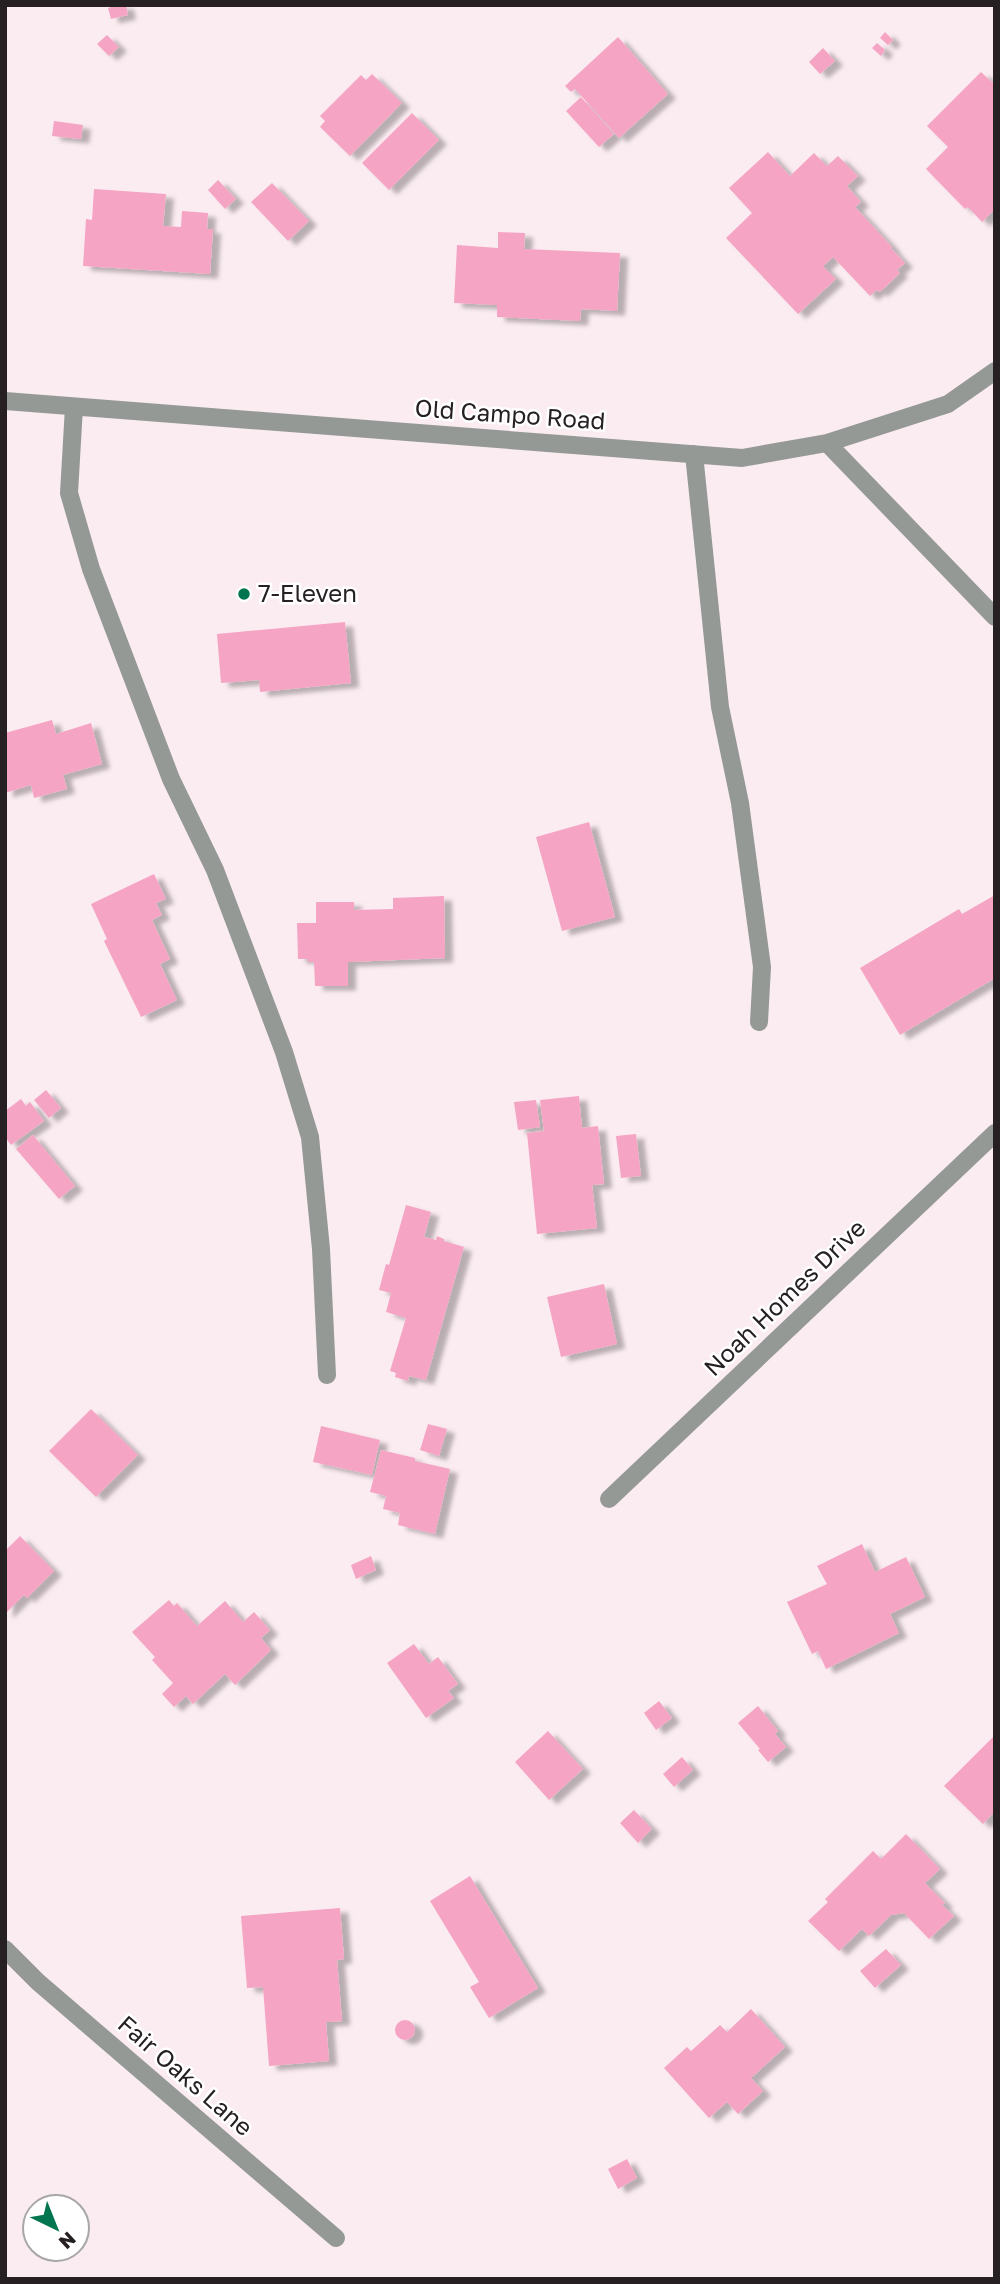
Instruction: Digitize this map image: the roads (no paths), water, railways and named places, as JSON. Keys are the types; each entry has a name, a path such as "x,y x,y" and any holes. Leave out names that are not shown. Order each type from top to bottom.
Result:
{"street":[{"name":"Old Campo Road","path":"5,401 741,457 827,443 948,404 995,371"},
{"path":"74,407 69,493 91,569 171,779 215,870 284,1052 310,1137 321,1249 327,1375"},
{"path":"827,443 995,617"},
{"path":"694,454 720,706 740,803 762,967 759,1022"},
{"name":"Noah Homes Drive","path":"609,1499 995,1133"},
{"name":"Fair Oaks Lane","path":"5,1949 38,1982 335,2238"}],"place":[{"name":"7-Eleven","path":"244,594"}]}
